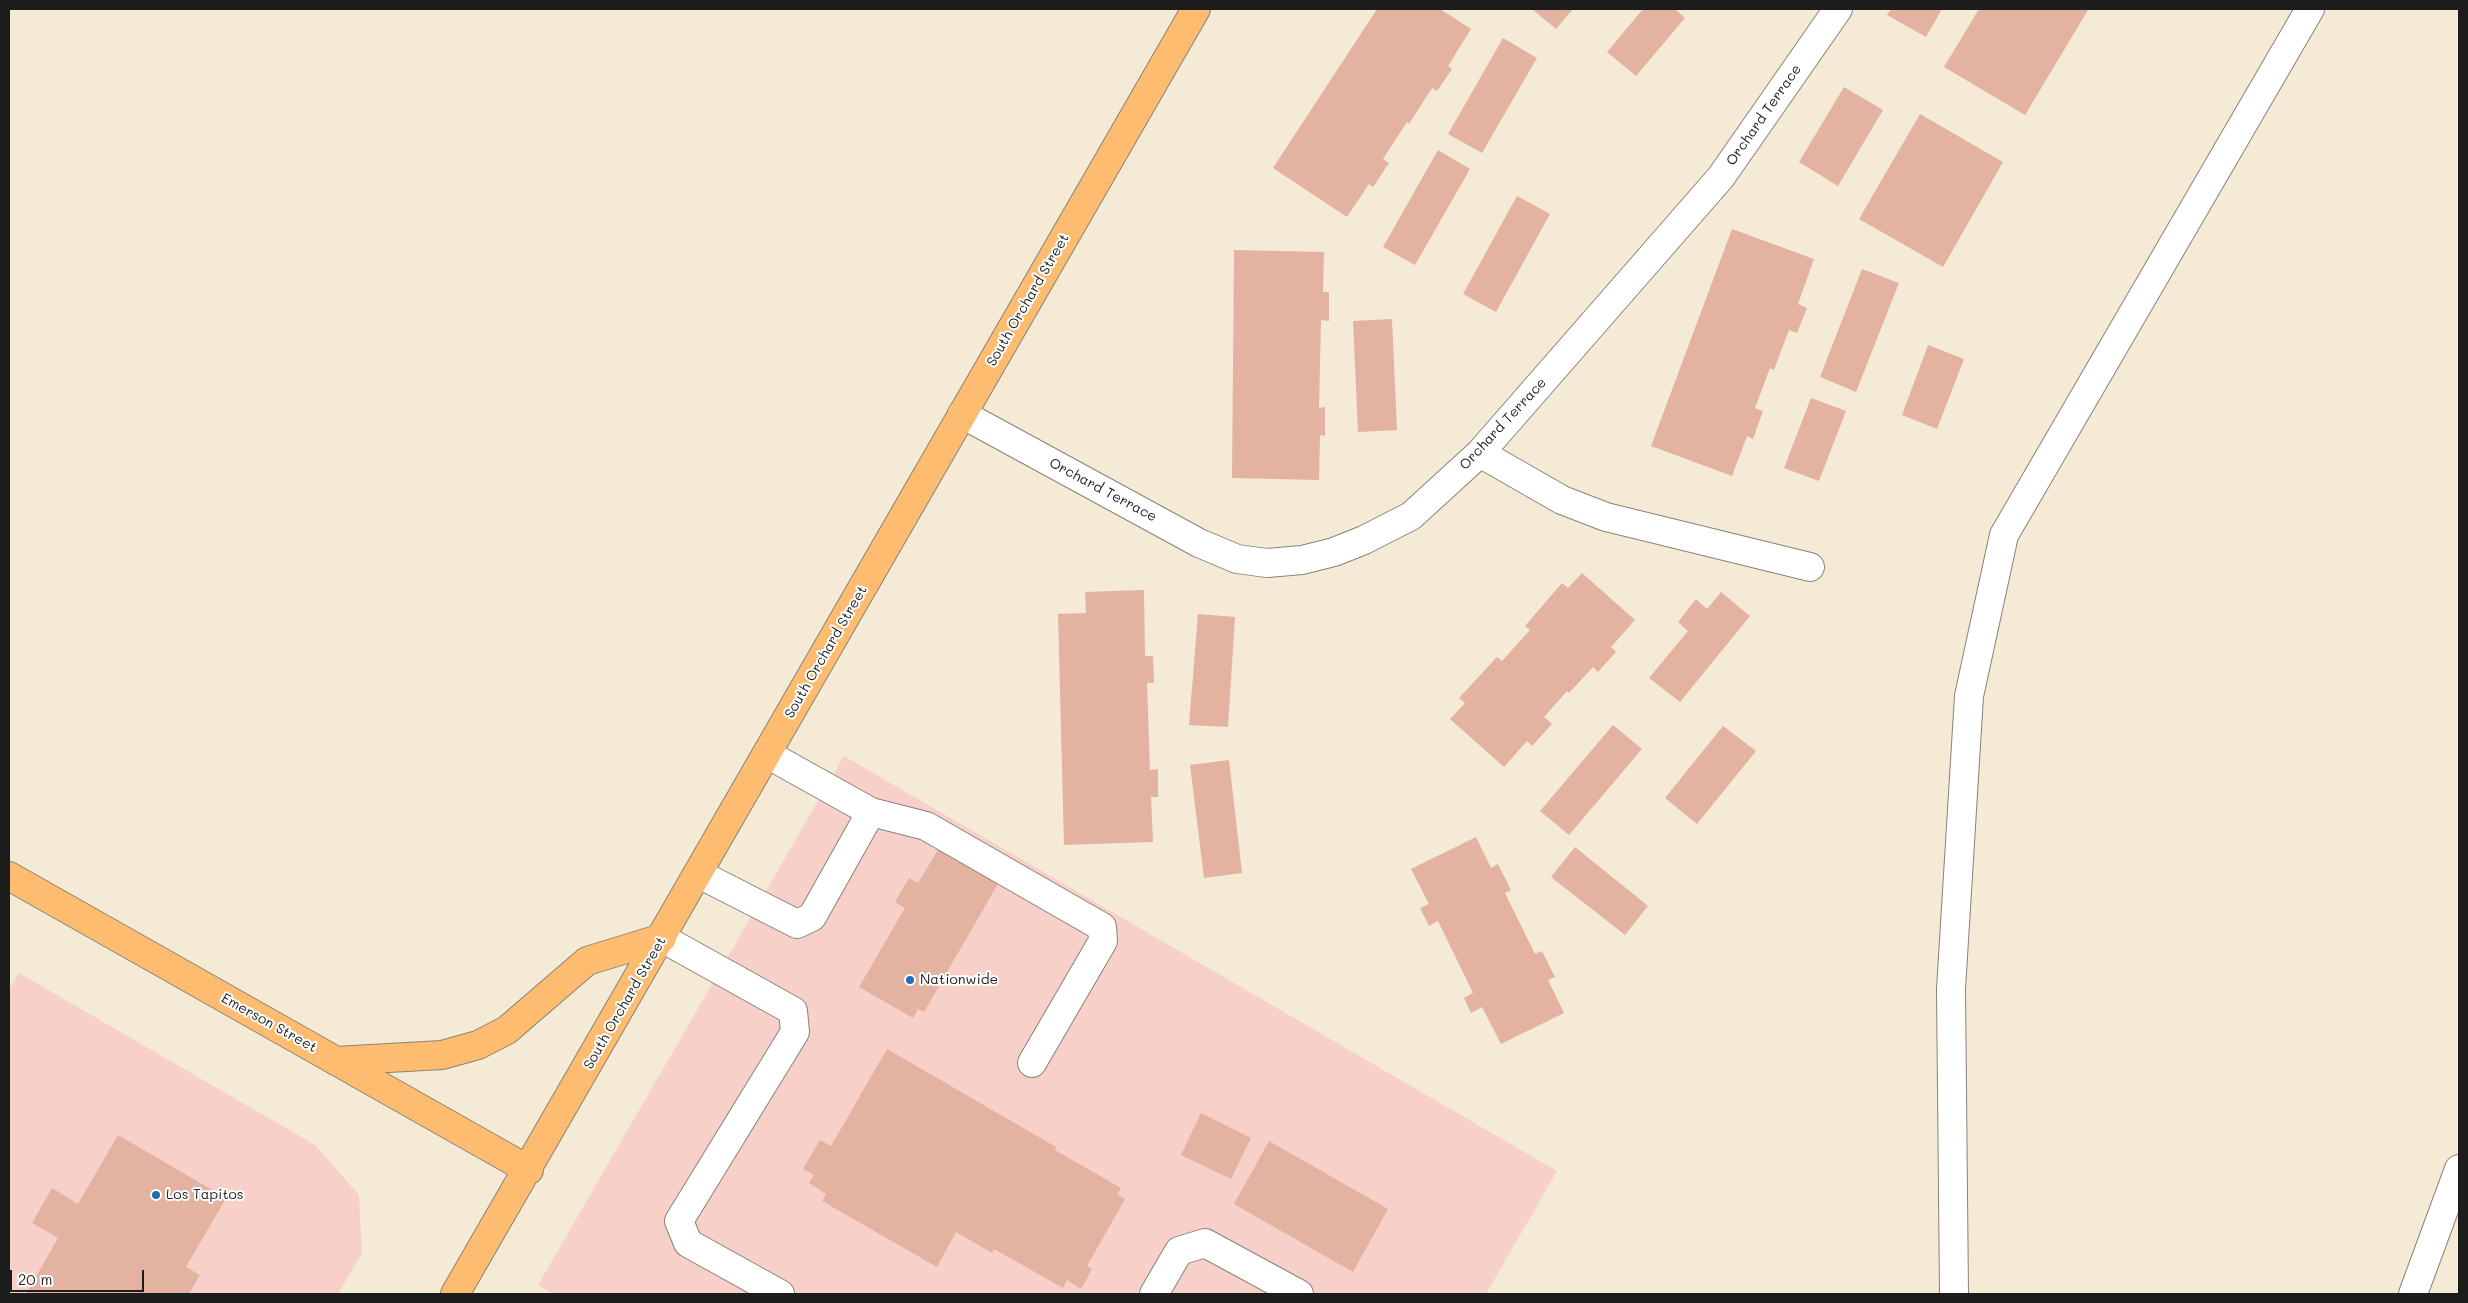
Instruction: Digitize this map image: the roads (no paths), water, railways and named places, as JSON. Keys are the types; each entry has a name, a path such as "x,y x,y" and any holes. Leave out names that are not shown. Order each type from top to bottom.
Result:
{"main road":[{"name":"South Orchard Street","path":"455,1294 529,1170 1196,9"},
{"name":"Emerson Street","path":"9,876 529,1170"},
{"path":"336,1061 442,1055 478,1044 507,1030 587,961 662,938"}],"street":[{"name":"Orchard Terrace","path":"962,414 1198,543 1236,559 1267,563 1302,560 1334,552 1411,516 1480,453 1721,177 1838,9"},
{"path":"1954,1294 1951,989 1969,696 2004,535 2310,9"},
{"path":"1480,453 1562,500 1606,516 1810,567"},
{"path":"768,754 871,812 926,826 1102,927 1103,941 1032,1063"},
{"path":"698,874 797,924 812,918 871,812"},
{"path":"662,938 792,1011 795,1032 679,1221 688,1243 780,1294"},
{"path":"2413,1294 2459,1168"},
{"path":"1154,1294 1179,1251 1205,1243 1299,1294"}],"place":[{"name":"Nationwide","path":"910,980"},
{"name":"Los Tapitos","path":"156,1195"}]}
